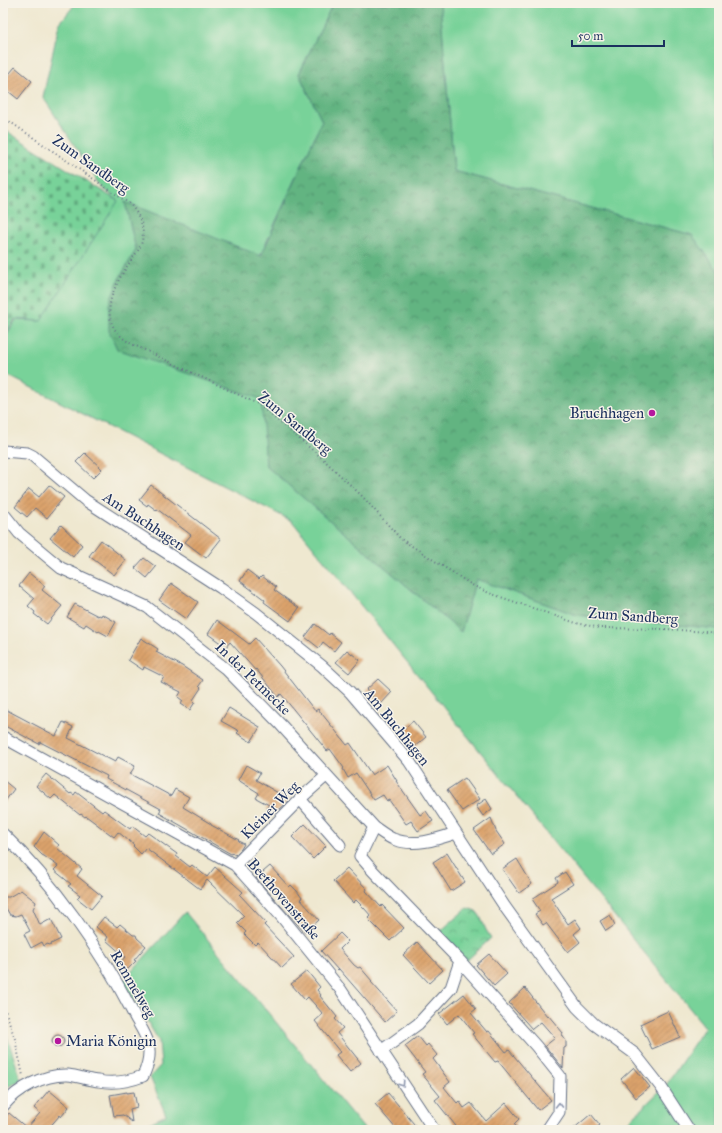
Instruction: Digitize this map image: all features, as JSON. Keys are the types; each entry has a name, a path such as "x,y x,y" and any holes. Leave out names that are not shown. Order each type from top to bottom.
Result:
{"street":[{"name":"Am Buchhagen","path":"3,452 27,453 33,456 85,500 256,613 322,666 350,692 409,761 505,907 578,1007 594,1024 635,1054 661,1087 689,1130"},
{"name":"In der Petmecke","path":"3,512 19,533 61,568 147,607 226,669 281,725 374,827 392,838 409,843 428,841 456,834"},
{"name":"Beethovenstraße","path":"3,737 235,865 281,916 341,990 434,1130"},
{"name":"Kleiner Weg","path":"235,865 300,799 326,776"},
{"path":"300,799 340,845"},
{"path":"374,827 360,856 460,961 536,1046 560,1076 559,1112 547,1130"},
{"name":"Remmelweg","path":"3,834 21,851 72,913 116,980 148,1043 149,1063 144,1076 131,1081 100,1082 67,1075 44,1079 25,1086 3,1106"},
{"path":"381,1051 418,1024 451,988 460,961"}],"path":[{"name":"Zum Sandberg","path":"3,117 124,200 137,212 142,222 142,243 121,275 110,305 111,317 116,332 130,343 258,404 322,458 361,496 401,539 472,585 489,593 576,623 601,628 667,629 719,634"},
{"path":"3,1004 15,1039 25,1086"}],"green space":[{"path":"76,3 333,3 299,74 322,121 260,256 125,202 136,250 119,279 118,349 262,399 266,466 461,632 476,579 577,615 719,629 719,1130 620,1130 667,1084 705,1027 292,521 3,373 3,340 16,320 39,321 117,200 101,186 43,97 59,24"},
{"path":"333,3 440,3 454,171 692,235 719,272 719,629 577,615 476,579 461,632 266,466 261,399 117,349 109,331 109,304 119,279 136,250 125,202 261,256 322,121 299,74"},
{"path":"440,3 719,3 719,272 692,235 454,171"},
{"path":"3,129 118,201 41,321 15,319 3,338"},
{"path":"467,908 476,911 480,916 491,938 464,963 437,934"},
{"path":"185,912 365,1130 135,1130 166,1115 150,1077 161,1065 159,1041 123,981"},
{"path":"3,1024 21,1080 7,1087 3,1091"}],"building":[{"path":"15,67 32,81 18,99 3,87 3,81"},
{"path":"85,453 102,469 93,478 76,462"},
{"path":"49,485 64,497 47,518 35,508 27,517 15,507 29,489 39,497"},
{"path":"151,485 221,539 206,558 185,542 191,535 157,509 156,510 148,504 147,506 139,500"},
{"path":"61,525 82,545 73,557 50,538"},
{"path":"101,540 126,560 114,575 89,556"},
{"path":"144,558 156,567 147,578 135,568"},
{"path":"247,570 259,579 262,576 276,587 274,590 299,608 290,621 264,602 265,600 240,581"},
{"path":"29,573 45,586 42,590 62,606 47,624 34,614 35,612 28,606 34,599 19,586"},
{"path":"171,583 198,602 186,619 159,600"},
{"path":"75,604 98,616 101,616 102,614 116,622 108,636 99,631 98,632 86,624 84,627 67,617"},
{"path":"217,620 249,644 255,638 280,666 315,711 318,709 347,745 350,743 372,775 387,765 396,781 420,815 426,811 433,821 418,831 411,821 406,824 389,800 387,801 383,795 374,800 356,773 348,778 343,769 344,768 330,749 327,751 281,694 278,697 256,669 255,670 230,642 226,647 208,634"},
{"path":"315,624 341,642 334,651 323,642 319,648 305,637"},
{"path":"141,638 158,649 156,652 182,666 203,680 199,686 201,688 193,700 195,702 190,710 181,704 183,701 178,697 181,692 161,682 164,677 144,667 143,670 128,660"},
{"path":"347,650 360,660 349,673 336,662"},
{"path":"378,679 392,692 381,704 366,690"},
{"path":"3,708 56,736 63,722 73,727 68,738 115,762 118,757 135,766 130,774 171,796 175,789 189,797 183,807 244,844 235,855 232,853 231,854 159,813 161,809 106,779 107,776 40,742 39,744 3,725"},
{"path":"229,708 260,727 251,742 237,733 239,731 221,721"},
{"path":"413,721 426,737 413,748 400,732"},
{"path":"246,765 260,773 256,780 290,800 279,810 278,809 275,814 266,809 269,805 256,798 259,793 238,780"},
{"path":"46,774 70,794 71,793 74,795 76,792 102,812 104,810 130,829 132,826 145,836 148,833 177,854 176,856 190,867 192,865 207,877 215,867 243,892 240,895 266,923 264,925 294,957 282,968 258,942 255,945 244,934 246,932 237,923 244,916 207,880 200,889 146,848 141,854 133,846 134,845 118,832 114,837 86,816 80,815 55,795 51,799 36,786"},
{"path":"465,778 480,799 462,811 447,790"},
{"path":"3,780 14,789 3,804"},
{"path":"486,799 492,809 483,816 476,806"},
{"path":"491,818 496,831 505,844 491,854 474,830"},
{"path":"305,824 326,846 313,859 292,837"},
{"path":"44,832 59,845 57,848 82,869 77,876 102,896 91,909 77,898 80,895 68,886 71,884 54,870 58,866 42,855 34,847"},
{"path":"447,853 465,882 451,891 433,862"},
{"path":"517,859 532,884 519,893 502,869"},
{"path":"270,866 289,887 291,885 297,891 302,898 300,899 319,920 305,933 256,878"},
{"path":"347,868 367,889 366,891 381,907 382,905 404,928 390,941 368,919 371,916 364,908 356,900 353,903 333,881"},
{"path":"565,872 573,884 551,898 568,924 575,919 581,928 574,934 580,942 568,952 546,923 543,925 535,914 540,911 532,899 558,882 556,878"},
{"path":"21,890 36,902 33,909 40,925 51,919 61,939 44,946 42,942 31,948 24,934 30,931 21,914 16,916 10,915 3,903 3,897 9,897"},
{"path":"610,915 615,925 606,931 600,921"},
{"path":"104,917 117,927 120,924 133,935 136,935 137,938 146,946 134,960 136,961 124,973 119,964 125,957 106,940 108,937 96,927"},
{"path":"340,933 348,941 340,949 354,965 358,968 360,967 372,981 371,982 397,1011 385,1022 339,969 338,970 321,951"},
{"path":"417,942 443,970 429,983 403,955"},
{"path":"489,954 507,974 494,986 476,965"},
{"path":"307,971 320,987 317,990 321,995 320,996 337,1017 335,1019 343,1028 337,1033 361,1063 350,1072 336,1055 340,1052 315,1021 323,1014 308,997 305,1000 291,984"},
{"path":"525,988 547,1016 548,1015 563,1033 562,1035 566,1041 566,1047 564,1048 563,1068 545,1046 555,1038 541,1022 532,1029 509,1003"},
{"path":"464,994 476,1009 471,1013 487,1032 489,1031 506,1052 509,1050 551,1100 538,1110 498,1061 495,1062 472,1034 474,1033 459,1014 447,1024 439,1014"},
{"path":"668,1011 680,1037 652,1049 640,1024"},
{"name":"Maria Königin","path":"58,1035 62,1037 64,1041 62,1045 58,1047 54,1045 52,1041 54,1037"},
{"path":"418,1036 426,1046 428,1044 437,1055 433,1059 450,1082 444,1087 457,1103 459,1101 464,1108 471,1103 486,1121 506,1103 519,1119 514,1124 519,1130 459,1130 435,1100 440,1096 422,1074 425,1072 405,1046"},
{"path":"634,1067 650,1087 636,1098 621,1079"},
{"path":"49,1090 69,1107 47,1130 3,1130 3,1120 9,1113 27,1128 40,1113 34,1108"},
{"path":"134,1092 137,1107 130,1109 132,1122 123,1115 114,1116 110,1095"},
{"path":"388,1093 419,1130 397,1130 375,1104"},
{"path":"591,1114 600,1125 594,1130 572,1130"}],"place":[{"name":"Bruchhagen","path":"652,413"},
{"name":"Maria Königin","path":"58,1041"}]}
